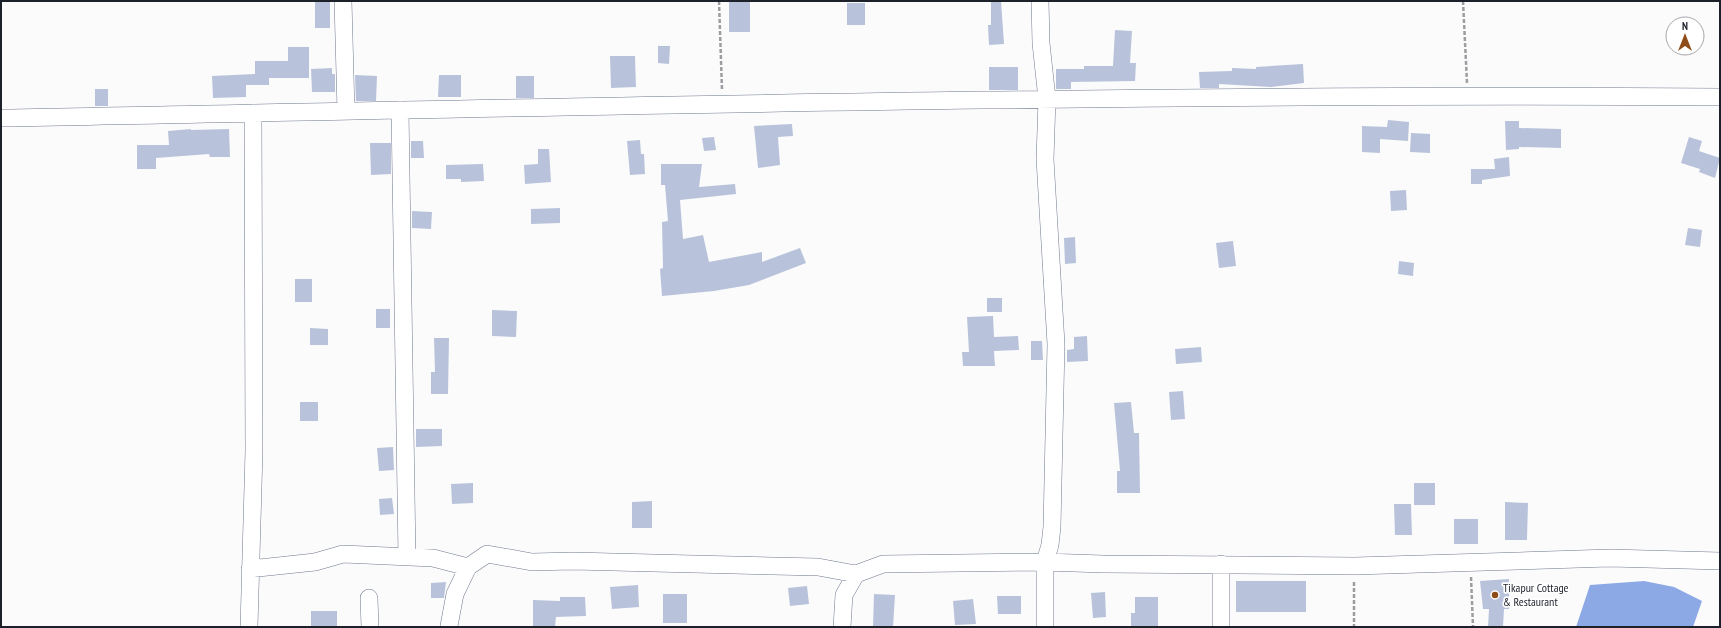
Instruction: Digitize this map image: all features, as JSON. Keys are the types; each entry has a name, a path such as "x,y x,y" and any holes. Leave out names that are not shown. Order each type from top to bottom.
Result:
{"street":[{"path":"343,1 346,111"},
{"path":"1040,1 1041,43 1047,99 1045,159 1056,344 1052,527 1050,545 1045,562 1045,627"},
{"path":"1,118 1047,99 1469,95 1720,97"},
{"path":"400,110 407,557"},
{"path":"248,627 254,451 253,113"},
{"path":"250,569 315,562 343,554 433,558 468,567"},
{"path":"449,626 455,594 468,567 486,554 532,562 573,561 818,567 856,574 883,564 1045,562 1103,564 1355,566 1610,558 1720,561"},
{"path":"1221,564 1221,627"},
{"path":"842,627 844,595 856,574"},
{"path":"369,598 370,627"}],"path":[{"path":"719,1 722,104"},
{"path":"1463,1 1466,71 1469,95"},
{"path":"1471,562 1473,627"},
{"path":"1354,627 1355,566"}],"water":[{"path":"1644,581 1674,587 1702,601 1693,627 1576,627 1590,585"}],"building":[{"path":"315,1 330,1 330,28 315,28"},
{"path":"729,1 750,1 750,32 729,32"},
{"path":"991,1 1001,1 1004,44 989,45 988,25 991,25"},
{"path":"847,3 865,3 865,25 847,25"},
{"path":"1115,30 1132,31 1130,63 1136,63 1135,81 1071,82 1071,89 1056,89 1056,69 1084,69 1084,66 1113,66"},
{"path":"658,46 670,46 669,64 658,63"},
{"path":"288,47 309,47 309,78 269,78 269,85 246,85 246,97 213,98 212,76 255,74 255,61 288,61"},
{"path":"610,56 635,56 636,87 611,88"},
{"path":"1303,64 1304,83 1271,87 1219,84 1219,88 1200,88 1199,72 1232,71 1232,68 1256,69 1256,67"},
{"path":"989,67 1018,67 1018,90 989,90"},
{"path":"332,68 332,74 335,74 335,92 312,92 311,69"},
{"path":"355,75 377,76 376,101 356,101"},
{"path":"439,75 461,75 461,97 438,97"},
{"path":"516,76 534,76 534,98 516,98"},
{"path":"95,89 108,89 108,106 95,106"},
{"path":"1388,120 1409,122 1408,141 1380,139 1380,153 1362,152 1362,126 1387,127"},
{"path":"1505,121 1519,121 1519,128 1561,129 1561,148 1519,147 1519,149 1506,150"},
{"path":"792,124 793,136 778,137 780,165 758,168 754,126"},
{"path":"191,129 229,129 230,157 210,157 209,154 156,158 156,169 137,169 137,145 169,145 168,131"},
{"path":"1411,133 1430,134 1430,153 1410,152"},
{"path":"714,137 716,150 704,151 702,138"},
{"path":"1689,137 1702,141 1699,151 1720,158 1715,178 1699,172 1700,169 1681,163"},
{"path":"640,140 641,154 644,154 645,174 630,175 627,141"},
{"path":"411,141 423,141 424,158 411,158"},
{"path":"370,143 391,143 391,174 371,175"},
{"path":"538,149 549,149 551,182 525,184 524,165 538,164"},
{"path":"1509,157 1510,176 1482,180 1482,184 1471,184 1471,169 1495,169 1494,159"},
{"path":"483,164 484,181 461,182 461,179 446,179 446,165"},
{"path":"661,164 702,164 699,187 735,184 736,194 680,200 683,239 703,235 709,262 762,252 762,262 800,248 806,263 749,285 714,291 662,296 660,269 663,268 662,222 668,221 665,185 661,185"},
{"path":"1406,190 1407,210 1391,211 1390,191"},
{"path":"560,208 560,223 531,224 531,209"},
{"path":"412,211 432,212 431,229 412,228"},
{"path":"1688,228 1702,230 1700,247 1685,245"},
{"path":"1075,237 1076,263 1065,264 1064,238"},
{"path":"1233,241 1236,266 1219,268 1216,243"},
{"path":"1399,261 1414,263 1413,276 1398,274"},
{"path":"295,279 312,279 312,302 295,302"},
{"path":"987,298 1002,298 1002,312 987,312"},
{"path":"376,309 390,309 390,328 376,328"},
{"path":"492,310 517,311 516,337 492,336"},
{"path":"993,316 994,337 1018,336 1019,350 994,351 995,366 963,366 962,352 969,352 967,317"},
{"path":"310,328 328,329 328,345 310,345"},
{"path":"1087,336 1088,361 1067,362 1067,350 1074,349 1074,337"},
{"path":"434,338 449,338 448,394 431,394 431,372 435,372"},
{"path":"1031,341 1042,341 1043,360 1031,360"},
{"path":"1201,347 1202,362 1176,364 1175,349"},
{"path":"1183,391 1185,419 1171,420 1169,392"},
{"path":"300,402 318,402 318,421 300,421"},
{"path":"1131,402 1134,433 1139,433 1140,493 1117,493 1117,471 1120,471 1114,403"},
{"path":"416,429 442,429 442,446 416,447"},
{"path":"393,447 394,470 379,471 377,448"},
{"path":"473,483 473,503 452,504 451,484"},
{"path":"1414,483 1435,483 1435,505 1414,505"},
{"path":"392,498 394,514 380,515 379,499"},
{"path":"652,501 652,528 632,528 632,502"},
{"path":"1505,502 1528,503 1527,540 1505,540"},
{"path":"1394,504 1411,504 1412,535 1395,535"},
{"path":"1454,519 1478,519 1478,544 1454,544"},
{"name":"Tikapur Cottage & Restaurant","path":"1509,579 1509,609 1504,609 1503,627 1488,627 1489,609 1483,609 1480,581"},
{"path":"1236,581 1306,581 1306,612 1236,612"},
{"path":"446,582 444,598 431,598 431,583"},
{"path":"638,585 639,607 612,609 610,587"},
{"path":"807,586 809,604 790,606 788,588"},
{"path":"1105,592 1106,617 1093,618 1091,593"},
{"path":"663,594 687,594 687,623 663,623"},
{"path":"874,594 895,595 893,627 873,627"},
{"path":"997,596 1021,596 1021,614 998,614"},
{"path":"560,597 585,597 586,616 556,617 555,627 533,627 533,600 560,601"},
{"path":"1135,597 1158,597 1158,627 1131,627 1131,613 1135,613"},
{"path":"973,599 976,624 955,625 953,601"},
{"path":"311,611 337,611 337,627 311,627"}],"place":[{"name":"Tikapur Cottage & Restaurant","path":"1495,595"}]}
